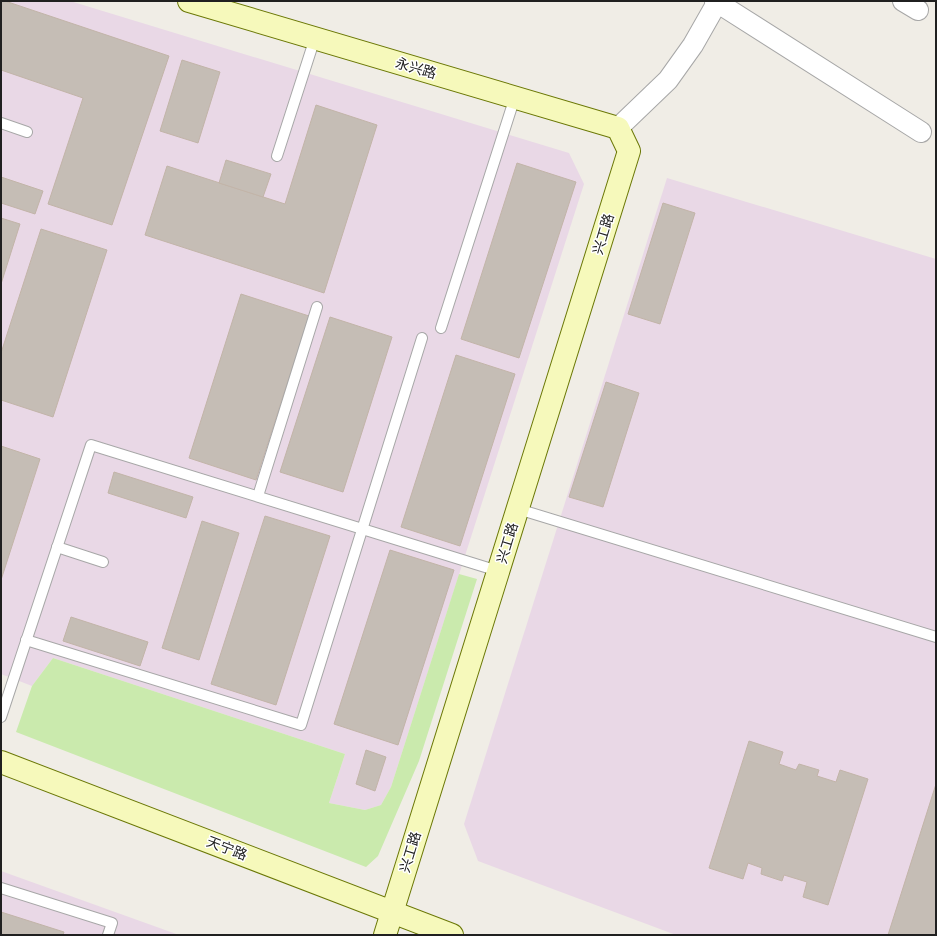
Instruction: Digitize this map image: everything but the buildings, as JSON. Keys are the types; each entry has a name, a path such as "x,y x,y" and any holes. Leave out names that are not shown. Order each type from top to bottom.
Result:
{"street":[{"name":"永兴路","path":"189,1 226,6 315,38 618,128"},
{"path":"618,128 668,80 693,45 717,2 921,132"},
{"name":"兴工路","path":"385,935 629,151 618,128"},
{"name":"天宁路","path":"1,762 452,935"}],"lane":[{"path":"277,156 315,38"},
{"path":"441,328 515,97"},
{"path":"1,123 27,132"},
{"path":"258,496 317,307"},
{"path":"26,640 302,725 422,338"},
{"path":"1,717 91,445 498,571"},
{"path":"518,509 936,637"},
{"path":"57,547 103,562"},
{"path":"1,888 112,922 108,935"}],"shaded area":[{"path":"1,1 70,1 569,153 584,184 391,787 381,805 365,810 329,803 345,754 53,658 32,686 1,674"},
{"path":"667,178 936,259 936,935 676,935 478,861 464,824"},
{"path":"1,871 179,935 1,935"}],"green space":[{"path":"459,574 477,579 419,761 378,856 366,867 16,732 32,686 53,658 345,754 329,803 365,810 381,805 391,787"}]}
